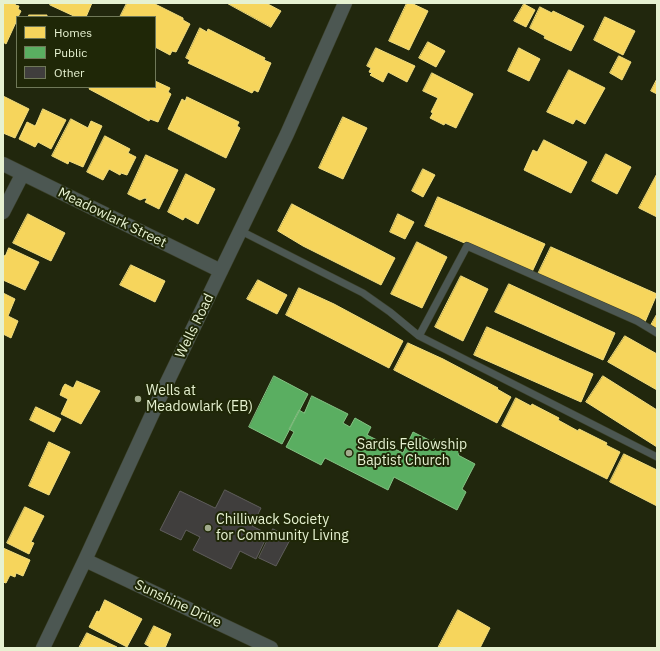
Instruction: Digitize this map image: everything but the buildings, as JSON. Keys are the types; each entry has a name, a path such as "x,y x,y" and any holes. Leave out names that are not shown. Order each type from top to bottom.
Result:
{"street":[{"name":"Wells Road","path":"43,648 160,397 287,134 344,3"},
{"name":"Meadowlark Street","path":"3,164 22,175 221,271"},
{"path":"3,212 22,175"},
{"name":"Sunshine Drive","path":"85,560 271,648"}],"lane":[{"path":"240,231 364,293 419,336 657,457"},
{"path":"419,336 467,246 637,320 657,333"}],"place":[{"name":"Wells at Meadowlark (EB)","path":"138,399"},
{"name":"Sardis Fellowship Baptist Church","path":"349,453"},
{"name":"Chilliwack Society for Community Living","path":"208,528"}]}
